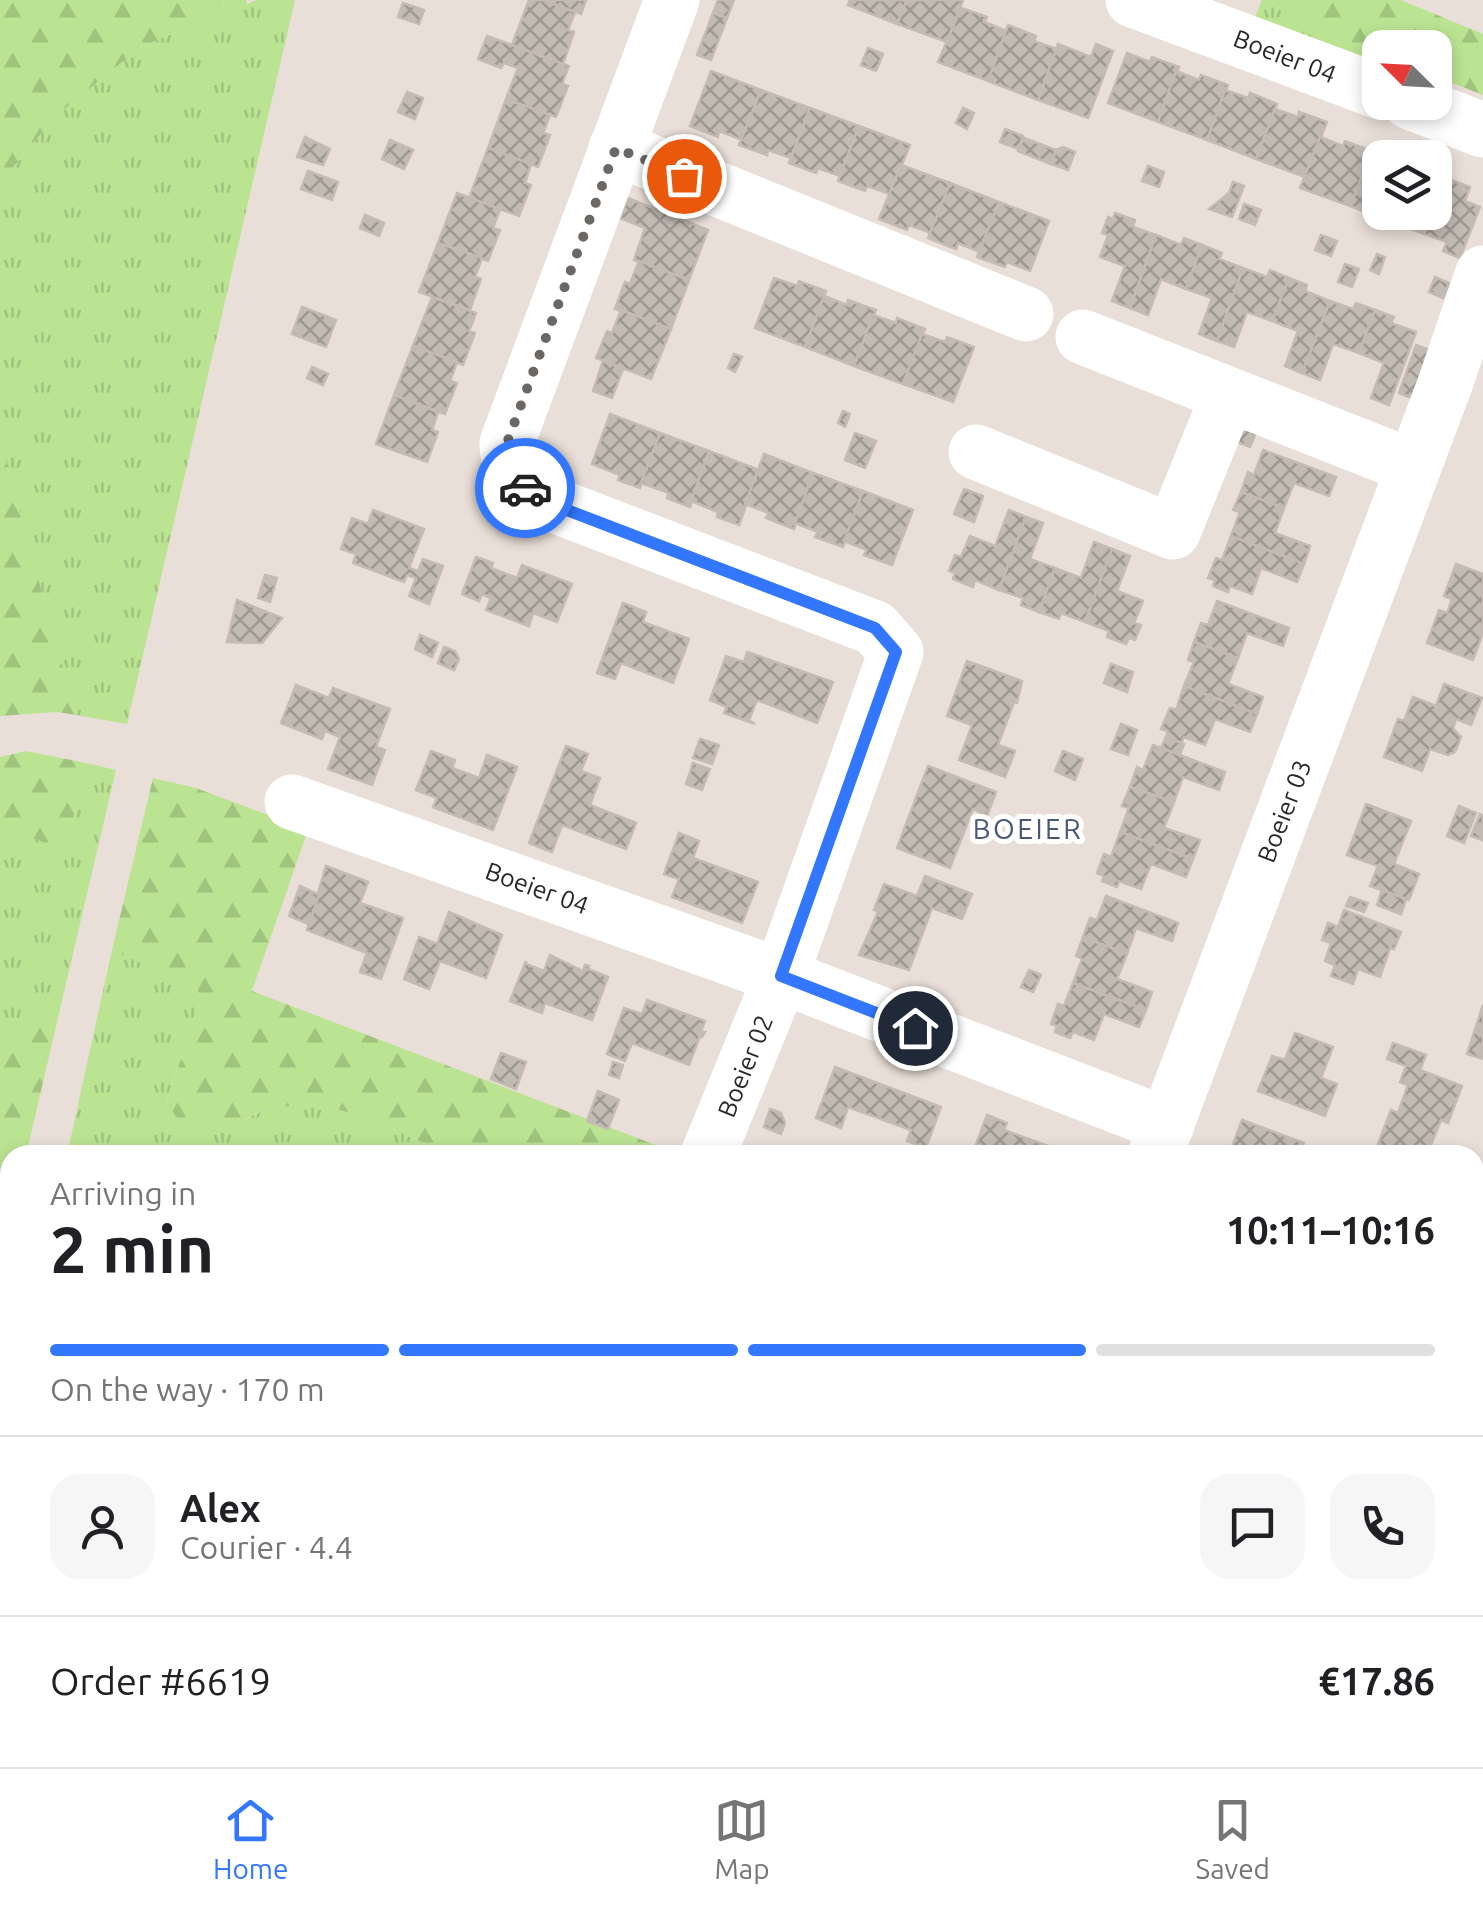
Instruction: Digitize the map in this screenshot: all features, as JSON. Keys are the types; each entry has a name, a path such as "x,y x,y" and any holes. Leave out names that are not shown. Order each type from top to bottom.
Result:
{"street":[{"path":"672,0 507,443 507,460 522,486 546,502 875,628 896,652 781,976"},
{"name":"Boeier 04","path":"1134,0 1244,18 1362,82"},
{"path":"1452,118 1483,130"},
{"path":"616,148 1026,314"},
{"path":"1464,392 1483,273"},
{"path":"1083,337 1413,467"},
{"name":"Boeier 03","path":"1161,1140 1413,467 1464,392"},
{"path":"976,452 1173,532 1228,396"},
{"name":"Boeier 04","path":"292,802 781,976 1161,1140"},
{"name":"Boeier 02","path":"712,1145 781,976"}],"green space":[{"path":"0,0 223,0 224,9 138,49 56,116 0,183"},
{"path":"223,0 246,0 247,4 256,0 295,0 127,724 76,715 0,440 0,183 56,116 138,49 224,9"},
{"path":"1262,0 1322,0 1313,26 1362,46 1362,73 1250,29"},
{"path":"1322,0 1401,0 1483,34 1483,95 1452,83 1452,30 1362,30 1362,47 1312,26"},
{"path":"0,440 76,715 57,712 0,716"},
{"path":"26,751 86,763 68,841 46,843 0,827 0,757"},
{"path":"86,763 116,770 57,1022 0,1020 0,827 46,843 68,841"},
{"path":"153,778 196,788 308,830 252,991 656,1145 428,1145 346,1112 304,1105 259,1112 226,1134 177,1118 166,1102 201,1001 197,988 112,950"},
{"path":"112,950 197,988 201,1001 166,1101 226,1134 258,1113 303,1105 346,1112 428,1145 69,1145"},
{"path":"0,1020 57,1022 28,1145 0,1145"}],"building":[{"path":"529,0 543,0 575,12 568,30 574,32 563,64 512,45"},
{"path":"543,0 586,0 581,14"},
{"path":"718,0 734,0 727,18 713,13"},
{"path":"850,0 907,0 897,24 848,5"},
{"path":"907,0 963,0 947,42 897,24"},
{"path":"403,3 424,10 419,24 398,17"},
{"path":"961,8 987,17 984,22 1007,31 988,81 938,62"},
{"path":"713,13 727,18 711,60 697,55"},
{"path":"1008,25 1057,49 1038,100 988,81"},
{"path":"487,36 569,66 562,84 568,86 556,117 506,99 518,68 504,63 501,68 478,59"},
{"path":"1058,44 1091,57 1096,44 1113,51 1088,118 1038,100"},
{"path":"868,48 883,54 876,71 861,65"},
{"path":"1127,53 1179,67 1158,122 1108,103"},
{"path":"711,71 761,90 742,140 719,131 718,137 690,126"},
{"path":"1176,71 1228,85 1207,140 1158,122"},
{"path":"761,90 810,108 791,158 739,145"},
{"path":"1225,90 1248,98 1250,93 1277,104 1256,159 1207,140"},
{"path":"407,92 423,98 415,119 398,112"},
{"path":"506,99 550,115 543,133 550,135 538,167 488,148"},
{"path":"810,108 859,126 840,176 818,168 816,173 789,163"},
{"path":"963,108 974,113 967,129 956,123"},
{"path":"1275,109 1327,122 1305,177 1256,159"},
{"path":"859,126 910,145 890,194 867,186 865,191 838,181"},
{"path":"1005,129 1023,136 1018,149 1000,142"},
{"path":"305,137 330,149 323,165 297,157"},
{"path":"1320,137 1343,146 1345,141 1362,147 1362,176 1350,206 1300,188"},
{"path":"1024,138 1056,150 1051,164 1018,151"},
{"path":"390,140 413,150 404,169 382,159"},
{"path":"1063,147 1075,152 1068,170 1051,164 1056,150"},
{"path":"488,148 531,164 525,183 531,185 519,216 469,198"},
{"path":"901,165 950,183 931,233 909,225 907,230 879,219"},
{"path":"1148,166 1164,172 1159,187 1142,181"},
{"path":"308,171 338,182 332,200 301,189"},
{"path":"1362,177 1362,211 1350,206"},
{"path":"1452,180 1470,187 1465,201 1480,207 1460,258 1443,251 1447,242 1414,230 1452,230"},
{"path":"1233,182 1244,186 1232,217 1209,209 1229,193"},
{"path":"950,183 999,202 980,252 958,243 956,249 928,238"},
{"path":"457,193 500,209 493,228 500,230 488,261 438,243"},
{"path":"628,198 708,230 689,280 634,260 645,228 620,218"},
{"path":"999,202 1049,221 1030,271 977,257"},
{"path":"1244,204 1261,210 1255,225 1239,219"},
{"path":"1115,213 1135,220 1133,227 1156,235 1130,308 1112,301 1125,266 1100,257 1108,235 1102,233 1108,217 1113,219"},
{"path":"365,215 384,223 379,236 360,228"},
{"path":"1156,235 1181,245 1184,238 1202,245 1186,289 1161,279 1148,315 1130,308"},
{"path":"1321,235 1337,241 1331,256 1315,250"},
{"path":"438,243 482,258 475,277 481,279 470,310 419,292"},
{"path":"1202,245 1222,253 1219,259 1243,268 1217,341 1199,334 1212,298 1186,289"},
{"path":"1377,254 1385,257 1379,274 1370,270"},
{"path":"639,261 689,280 671,329 615,309 625,282 630,284"},
{"path":"1345,264 1359,269 1352,287 1338,282"},
{"path":"1243,268 1267,277 1270,270 1289,278 1272,321 1247,312 1234,347 1217,341"},
{"path":"1435,277 1449,283 1443,298 1429,292"},
{"path":"774,278 797,286 799,281 826,291 805,347 755,328"},
{"path":"1289,278 1307,285 1305,291 1330,301 1302,373 1285,366 1298,331 1272,321"},
{"path":"824,296 876,310 854,366 805,347"},
{"path":"432,297 476,313 469,331 475,333 463,365 413,346"},
{"path":"1330,301 1353,309 1356,303 1375,310 1359,353 1333,344 1320,380 1302,373"},
{"path":"302,307 336,320 326,347 292,334"},
{"path":"621,310 671,329 651,379 596,358"},
{"path":"1375,310 1394,317 1391,323 1416,332 1389,405 1371,398 1384,363 1359,353"},
{"path":"873,315 896,323 897,318 925,329 903,384 854,366"},
{"path":"922,334 945,342 947,337 974,347 953,402 903,384"},
{"path":"1416,345 1432,351 1414,399 1399,393"},
{"path":"413,346 457,362 450,381 457,383 445,414 394,395"},
{"path":"734,354 742,357 735,372 728,368"},
{"path":"603,361 623,369 612,398 593,391"},
{"path":"312,367 328,374 323,385 307,378"},
{"path":"394,395 438,412 432,430 438,432 427,462 376,444"},
{"path":"843,411 850,414 845,427 838,423"},
{"path":"610,414 660,433 640,488 592,464"},
{"path":"1240,424 1257,431 1250,447 1234,441"},
{"path":"660,433 709,451 690,507 667,498 669,493 641,483"},
{"path":"855,433 876,441 865,468 845,460"},
{"path":"1263,450 1336,477 1329,496 1294,483 1284,508 1241,492 1248,472 1254,475"},
{"path":"709,451 759,470 739,525 691,501"},
{"path":"764,454 813,473 794,529 745,504"},
{"path":"813,473 863,491 843,547 815,537 818,532 795,523"},
{"path":"964,489 983,496 974,522 954,514"},
{"path":"863,491 913,510 892,565 864,555 867,550 844,541"},
{"path":"1241,492 1284,508 1275,533 1310,546 1304,564 1231,536 1240,512 1233,510"},
{"path":"373,510 424,529 409,568 418,571 423,559 443,566 429,604 409,596 416,578 407,575 404,582 353,563 356,554 341,549 352,518 368,524"},
{"path":"1009,510 1026,517 999,590 975,580 973,587 953,579 955,573 949,571 955,555 961,557 970,536 995,546"},
{"path":"1026,517 1043,523 1030,559 1055,568 1039,612 1021,605 1023,598 999,590"},
{"path":"1231,536 1304,564 1297,582 1261,568 1252,594 1230,586 1228,592 1213,586 1215,580 1208,578 1216,558 1222,560"},
{"path":"1094,542 1112,549 1085,622 1061,613 1059,619 1039,612 1055,568 1081,578"},
{"path":"1112,549 1130,556 1117,591 1143,601 1134,623 1141,625 1135,640 1129,638 1126,644 1107,637 1109,631 1085,622"},
{"path":"476,557 517,578 522,565 572,584 557,622 533,613 529,626 486,610 491,598 482,594 479,601 462,594"},
{"path":"1456,564 1483,574 1483,633 1473,660 1427,643 1439,610 1447,613 1452,599 1444,596"},
{"path":"265,575 277,578 270,602 258,598"},
{"path":"237,600 282,618 262,643 227,642"},
{"path":"1217,601 1289,628 1283,646 1247,633 1238,658 1194,642 1201,623 1208,625"},
{"path":"623,603 646,612 643,622 689,639 673,683 621,663 615,679 597,673"},
{"path":"420,635 438,643 432,657 415,649"},
{"path":"1194,642 1238,658 1228,684 1263,697 1257,714 1184,686 1194,662 1188,660"},
{"path":"444,647 455,651 459,659 454,670 438,663"},
{"path":"747,652 833,682 817,723 757,700 749,720 755,724 724,713 727,707 710,700 726,656 744,662"},
{"path":"967,661 1022,681 1017,703 1014,702 998,745 1015,751 1005,777 959,760 972,725 947,716"},
{"path":"1111,664 1133,672 1127,692 1104,683"},
{"path":"1444,684 1482,698 1471,725 1456,719 1453,728 1461,737 1455,752 1448,755 1430,749 1422,771 1384,757 1398,719 1404,721 1413,697 1436,706"},
{"path":"296,685 329,698 333,688 390,709 376,747 385,750 372,785 328,769 340,737 325,731 322,739 281,723"},
{"path":"1184,686 1257,714 1250,732 1215,719 1205,745 1184,737 1181,743 1166,737 1168,731 1161,729 1170,708 1176,710"},
{"path":"1121,724 1137,730 1128,755 1111,749"},
{"path":"1166,737 1184,744 1180,755 1161,748"},
{"path":"700,739 719,745 712,764 693,758"},
{"path":"1153,745 1225,772 1219,790 1183,777 1174,802 1130,787 1137,767 1143,770"},
{"path":"566,746 588,754 581,771 600,778 590,805 636,823 626,849 562,825 552,852 529,843"},
{"path":"431,751 455,760 452,768 479,778 487,755 517,767 493,830 433,807 437,798 416,790"},
{"path":"1063,751 1083,759 1075,780 1055,771"},
{"path":"693,763 710,769 702,790 686,784"},
{"path":"928,766 996,792 987,816 973,809 950,868 897,848"},
{"path":"1130,787 1174,802 1164,828 1200,840 1193,859 1120,832 1129,808 1122,806"},
{"path":"1366,804 1411,821 1394,864 1419,874 1409,900 1370,886 1378,866 1347,855"},
{"path":"1459,806 1476,813 1464,843 1447,836"},
{"path":"1480,814 1483,816 1482,840 1471,836"},
{"path":"1120,832 1193,859 1186,877 1151,864 1141,889 1119,881 1117,887 1102,881 1104,876 1097,873 1104,854 1111,857"},
{"path":"679,833 699,841 693,858 758,882 742,923 672,897 679,879 664,874"},
{"path":"326,866 368,882 360,903 403,918 381,979 360,972 367,953 307,930"},
{"path":"925,876 972,894 962,919 932,908 909,970 859,955 878,912 874,910 884,884 917,896"},
{"path":"300,886 319,895 309,924 289,916"},
{"path":"1382,890 1406,899 1401,914 1377,905"},
{"path":"1106,896 1178,923 1172,941 1136,928 1127,954 1083,937 1090,918 1097,920"},
{"path":"1350,897 1368,903 1364,912 1346,906"},
{"path":"1344,910 1401,932 1394,949 1390,948 1380,977 1358,969 1353,984 1331,976 1335,965 1325,961 1331,943 1322,940 1328,923 1338,927"},
{"path":"449,912 502,935 486,978 440,961 429,989 404,979 419,937 437,944"},
{"path":"1083,937 1127,954 1117,979 1152,992 1146,1010 1073,983 1082,959 1076,956"},
{"path":"550,955 583,971 585,965 589,966 588,969 608,977 592,1020 545,1003 542,1013 510,1001 526,961 544,971"},
{"path":"1029,970 1041,975 1033,992 1021,987"},
{"path":"1073,983 1146,1010 1139,1027 1104,1014 1094,1040 1073,1032 1070,1038 1055,1032 1057,1026 1051,1024 1058,1004 1064,1006"},
{"path":"647,1000 705,1021 701,1031 705,1032 689,1065 632,1043 625,1061 607,1054 624,1008 642,1014"},
{"path":"1483,1005 1483,1059 1467,1054"},
{"path":"1295,1033 1333,1047 1321,1078 1337,1084 1325,1116 1258,1091 1272,1056 1285,1060"},
{"path":"1393,1043 1426,1055 1420,1070 1462,1086 1448,1123 1441,1120 1431,1145 1378,1145 1391,1110 1398,1113 1408,1085 1400,1082 1406,1066 1387,1059"},
{"path":"501,1053 526,1062 516,1089 491,1079"},
{"path":"613,1062 623,1065 619,1078 609,1075"},
{"path":"835,1067 941,1107 927,1145 907,1141 911,1130 848,1107 841,1128 816,1118"},
{"path":"598,1091 619,1100 608,1129 587,1121"},
{"path":"770,1109 781,1113 785,1123 781,1134 764,1127"},
{"path":"987,1115 1007,1123 1004,1130 1046,1145 976,1145"},
{"path":"1242,1120 1304,1143 1303,1145 1233,1145"}],"way so far":[{"path":"525,488 512,474 507,443 616,148 684,176"}],"district":[{"name":"BOEIER","path":"1028,829"}],"route":[{"path":"525,488 546,502 875,628 896,652 781,976 915,1028"}]}
